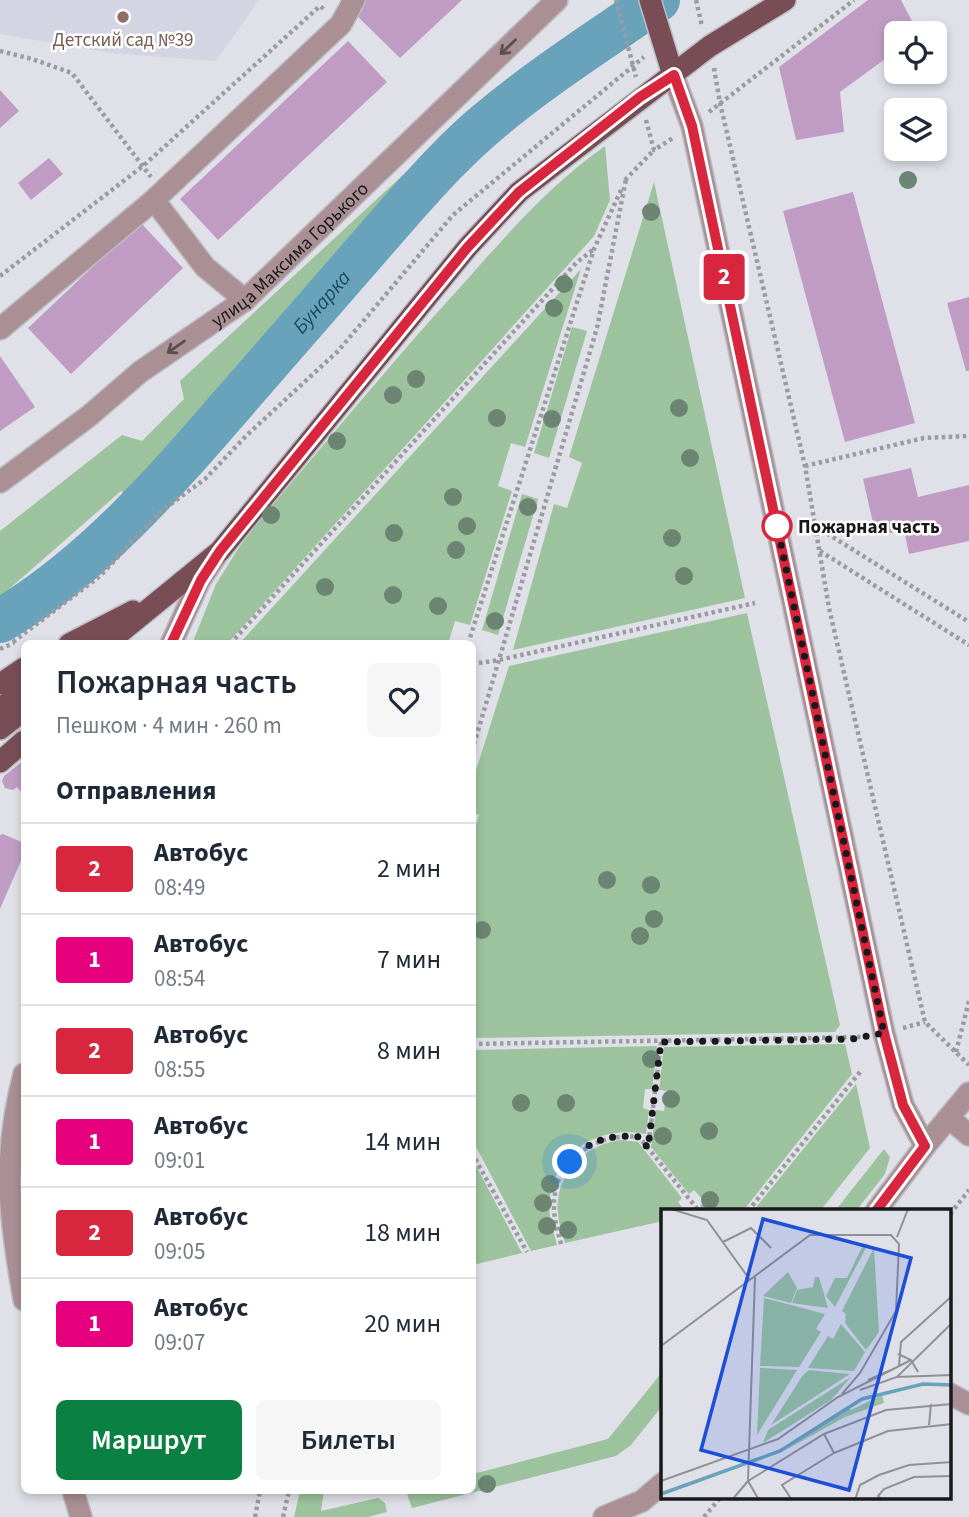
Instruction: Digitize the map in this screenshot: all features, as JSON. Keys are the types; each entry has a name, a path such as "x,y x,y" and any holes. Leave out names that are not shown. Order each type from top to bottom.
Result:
{"main road":[{"path":"650,0 674,75"},
{"path":"111,640 220,551 475,239 519,192 710,46 785,0"},
{"path":"77,640 172,591"},
{"path":"98,640 172,591"},
{"path":"126,640 172,591"},
{"path":"0,684 21,670"},
{"path":"0,709 21,693"},
{"path":"0,729 21,712"},
{"path":"0,762 21,743"}],"street":[{"path":"0,329 153,200 341,24 354,0"},
{"name":"улица Максима Горького","path":"0,482 89,416 140,372 245,300 557,0"},
{"path":"674,75 692,126 884,1033 903,1105 925,1146"},
{"path":"153,200 205,267 245,300"},
{"path":"173,640 201,580 220,551"},
{"path":"21,1089 12,1133 9,1168 10,1204 21,1279"},
{"path":"878,1209 969,1093"},
{"path":"949,1118 969,1135"},
{"path":"951,1395 969,1404"},
{"path":"604,1517 642,1501 661,1485"},
{"path":"75,1494 80,1517"}],"path":[{"path":"616,0 654,150"},
{"path":"696,0 710,46 720,103 806,466 829,608 925,1022 969,1065"},
{"path":"469,640 594,248 626,178 654,150 692,126 854,0"},
{"path":"0,276 143,166 320,6"},
{"path":"13,642 100,576 160,512 205,479 247,435 338,351 453,215 633,64 712,18"},
{"path":"0,51 72,73 143,166"},
{"path":"476,738 597,328 626,178"},
{"path":"234,640 576,263 594,248"},
{"path":"806,466 924,438 969,436"},
{"path":"815,526 969,622"},
{"path":"820,551 969,645"},
{"path":"476,663 754,603"},
{"path":"956,1052 969,1000"},
{"path":"476,1044 852,1039 884,1033"},
{"path":"648,1148 661,1042"},
{"path":"750,1209 860,1072"},
{"path":"561,1244 554,1215 554,1198 564,1170 575,1156 591,1144 617,1136 639,1137 697,1209"},
{"path":"476,1160 527,1252"},
{"path":"951,1213 969,1190"},
{"path":"255,1517 260,1494"},
{"path":"284,1517 288,1494"},
{"path":"704,1517 718,1500"}],"shaded area":[{"name":"Детский сад №39","path":"0,0 259,0 216,61 111,53 0,34"}],"green space":[{"path":"457,125 462,128 342,265 248,383 141,506 121,491 0,597 0,531 122,435 142,441 184,399 180,381"},
{"path":"605,146 610,200 594,236 231,640 194,640 216,584 259,521 513,228 585,161"},
{"path":"654,182 745,598 513,650 554,504 567,508 582,463 569,457"},
{"path":"581,269 525,447 511,443 498,486 512,491 470,625 455,621 449,640 243,640"},
{"path":"572,327 587,331 549,458 534,453"},
{"path":"522,494 538,499 498,635 482,630"},
{"path":"747,613 840,1025 835,1032 476,1038 476,825 479,815 476,814 476,770 509,666"},
{"path":"845,1044 852,1074 745,1209 702,1209 700,1206 704,1201 694,1190 689,1194 651,1147 656,1110 664,1111 667,1091 659,1090 664,1047"},
{"path":"657,1046 652,1089 645,1089 643,1108 649,1110 646,1134 626,1132 607,1135 575,1150 563,1163 550,1197 550,1218 557,1245 531,1251 476,1147 476,1050"},
{"path":"856,1084 870,1148 822,1209 755,1209"},
{"path":"610,1142 638,1142 682,1198 678,1202 683,1209 661,1209 661,1221 565,1243 558,1206 565,1177 589,1152"},
{"path":"884,1149 890,1157 885,1174 858,1209 837,1209"},
{"path":"476,1166 522,1253 476,1264"},
{"path":"661,1373 661,1408 631,1445 616,1456 476,1492 476,1473 608,1439"},
{"path":"299,1494 324,1494 321,1511 378,1498 385,1503 387,1512 368,1517 294,1517"},
{"path":"407,1494 467,1494 412,1508"}],"building":[{"path":"364,0 462,0 400,58 353,12"},
{"path":"868,0 901,0 912,21 884,21 884,60 840,92 844,132 796,140 779,67"},
{"path":"348,41 387,82 218,240 180,199"},
{"path":"0,90 19,111 0,128"},
{"path":"49,158 63,174 31,200 18,183"},
{"path":"853,192 915,423 845,442 783,211"},
{"path":"140,222 183,268 71,374 28,328"},
{"path":"969,297 969,371 966,371 947,303"},
{"path":"0,356 35,407 0,431"},
{"path":"911,468 918,497 969,485 969,541 909,554 904,530 876,536 863,479"},
{"path":"21,762 21,792 17,787 13,790 5,788 2,781 4,776"},
{"path":"0,835 21,842 21,861 0,909"}],"waterway":[{"name":"Бунарка","path":"0,621 67,574 127,520 209,431 404,207 465,143 528,90 658,0"}],"bus line":[{"name":"2","path":"173,640 201,580 220,551 467,248 519,192 640,97 674,75 692,126 884,1033 903,1105 925,1146 878,1209"}],"place":[{"name":"Детский сад №39","path":"123,17"},
{"name":"Пожарная часть","path":"777,526"}],"route":[{"path":"570,1162 583,1149 609,1137 639,1137 648,1148 661,1042 852,1039 884,1033 777,526"}]}
